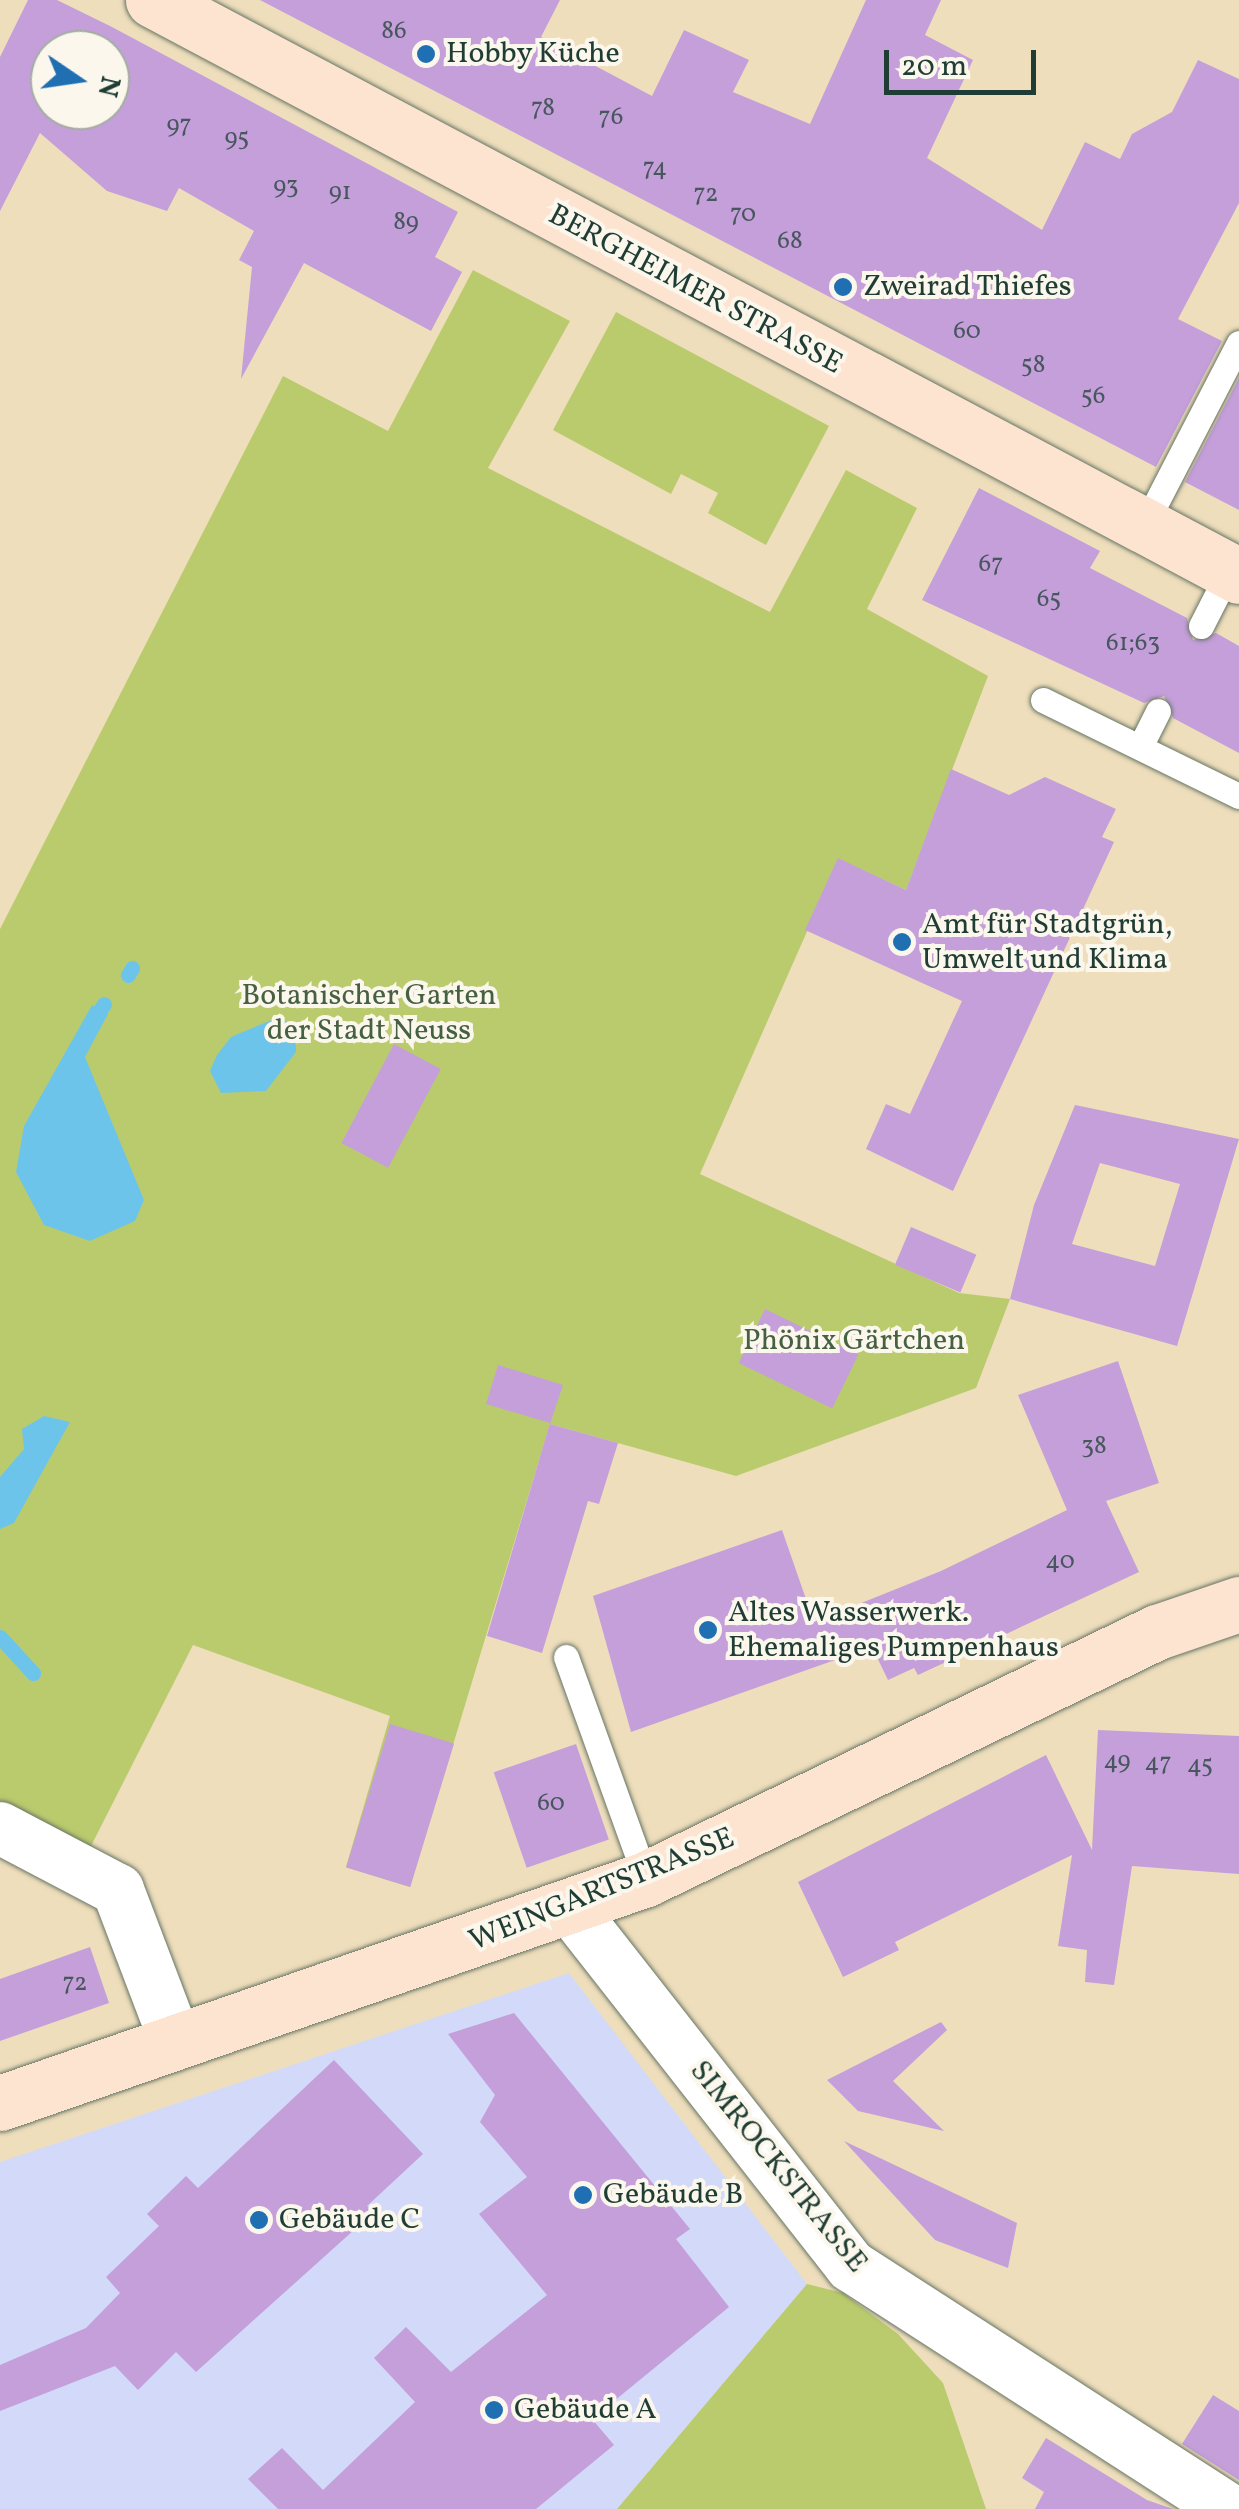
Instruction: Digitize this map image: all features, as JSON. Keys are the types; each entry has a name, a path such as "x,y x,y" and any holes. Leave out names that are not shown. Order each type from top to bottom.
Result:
{"main road":[{"name":"BERGHEIMER STRASSE","path":"153,0 1234,574"},
{"name":"WEINGARTSTRASSE","path":"0,2103 572,1908 646,1879 1157,1632 1239,1604"}],"street":[{"path":"0,1828 118,1890 176,2044"},
{"name":"SIMROCKSTRASSE","path":"572,1908 850,2266 1228,2509"}],"lane":[{"path":"1144,526 1239,344"},
{"path":"1202,626 1234,574"},
{"path":"1043,700 1239,796"},
{"path":"1140,747 1158,711"},
{"path":"566,1657 646,1879"}],"shaded area":[{"path":"569,1973 807,2284 617,2509 0,2509 0,2162"}],"green space":[{"name":"Botanischer Garten der Stadt Neuss","path":"473,270 570,321 488,468 770,612 846,470 917,508 867,609 988,676 906,890 839,859 700,1174 959,1293 1010,1299 976,1388 736,1476 550,1424 410,1887 346,1867 390,1716 193,1645 89,1850 0,1807 0,929 283,376 388,431"},
{"path":"616,312 829,426 766,545 708,513 718,493 681,474 671,494 553,430"},
{"path":"807,2284 843,2293 898,2334 943,2383 986,2509 617,2509"}],"water":[{"path":"92,1005 108,1014 85,1057 144,1200 135,1221 90,1241 44,1225 16,1172 24,1126"},
{"path":"274,1019 296,1024 296,1052 266,1091 221,1093 210,1071 217,1055 231,1037"},
{"path":"44,1416 70,1422 14,1523 0,1529 0,1477 24,1449 22,1429"}],"building":[{"path":"28,0 57,0 118,30 30,30 30,130 130,130 130,37 458,212 435,257 462,272 431,331 304,263 241,379 252,267 239,260 254,231 179,188 167,211 107,191 40,133 0,211 0,57"},
{"path":"260,0 560,0 541,37 652,96 684,30 749,60 733,92 810,124 866,0 941,0 925,35 973,60 927,158 1042,230 1085,142 1120,159 1132,134 1172,112 1198,60 1239,79 1239,203 1178,319 1222,341 1156,467"},
{"path":"1239,378 1239,510 1185,482"},
{"path":"979,488 1100,551 1090,568 1187,618 1193,640 1216,633 1239,646 1239,753 1173,718 1164,696 1144,703 922,600"},
{"path":"951,769 1009,795 1045,777 1116,809 1102,837 1114,842 953,1191 866,1149 886,1104 910,1114 962,1001 805,930 838,858 906,890"},
{"path":"394,1044 441,1069 388,1168 341,1143"},
{"path":"1075,1105 1239,1139 1177,1346 1010,1299 1034,1205","holes":["1100,1163 1180,1184 1155,1266 1072,1244"]},
{"path":"911,1227 976,1255 960,1292 895,1265"},
{"path":"765,1309 858,1355 832,1409 739,1363"},
{"path":"1118,1361 1159,1483 1106,1501 1139,1572 918,1675 914,1668 888,1680 872,1647 631,1732 593,1596 782,1530 814,1622 941,1571 1067,1510 1018,1395"},
{"path":"498,1365 563,1385 550,1424 618,1443 599,1504 588,1501 542,1653 487,1636 550,1423 486,1404"},
{"path":"390,1724 454,1744 410,1887 346,1867"},
{"path":"1098,1730 1239,1736 1239,1874 1132,1866 1114,1985 1085,1982 1087,1950 1058,1946 1072,1855 895,1942 899,1950 843,1977 798,1882 1046,1755 1092,1850"},
{"path":"576,1744 609,1839 527,1868 494,1772"},
{"path":"90,1947 109,2003 0,2041 0,1979"},
{"path":"514,2013 690,2229 676,2239 729,2307 592,2419 614,2445 536,2509 278,2509 248,2479 282,2448 323,2490 415,2402 374,2358 406,2327 451,2372 547,2295 479,2214 527,2177 480,2122 495,2095 448,2034"},
{"path":"941,2022 947,2030 893,2081 944,2131 858,2111 827,2080"},
{"name":"Gebäude C","path":"334,2060 423,2154 367,2206 374,2212 196,2372 176,2352 138,2390 115,2366 0,2411 0,2365 86,2328 120,2293 106,2277 159,2226 147,2214 186,2176 198,2188"},
{"path":"844,2141 1017,2223 1008,2268 935,2240"},
{"path":"1213,2395 1239,2411 1239,2480 1182,2444"},
{"path":"1046,2438 1147,2500 1173,2509 1035,2509 1044,2492 1022,2478"}],"waterway":[{"path":"128,975 132,968"},
{"path":"100,1010 104,1004"},
{"path":"0,1637 33,1673"}],"place":[{"name":"Hobby Küche","path":"426,54"},
{"name":"Zweirad Thiefes","path":"843,287"},
{"name":"Amt für Stadtgrün, Umwelt und Klima","path":"902,942"},
{"name":"Altes Wasserwerk. Ehemaliges Pumpenhaus","path":"708,1630"},
{"name":"Gebäude B","path":"583,2195"},
{"name":"Gebäude C","path":"259,2220"},
{"name":"Gebäude A","path":"494,2410"}],"park label":[{"name":"Phönix Gärtchen","path":"854,1341"}]}
